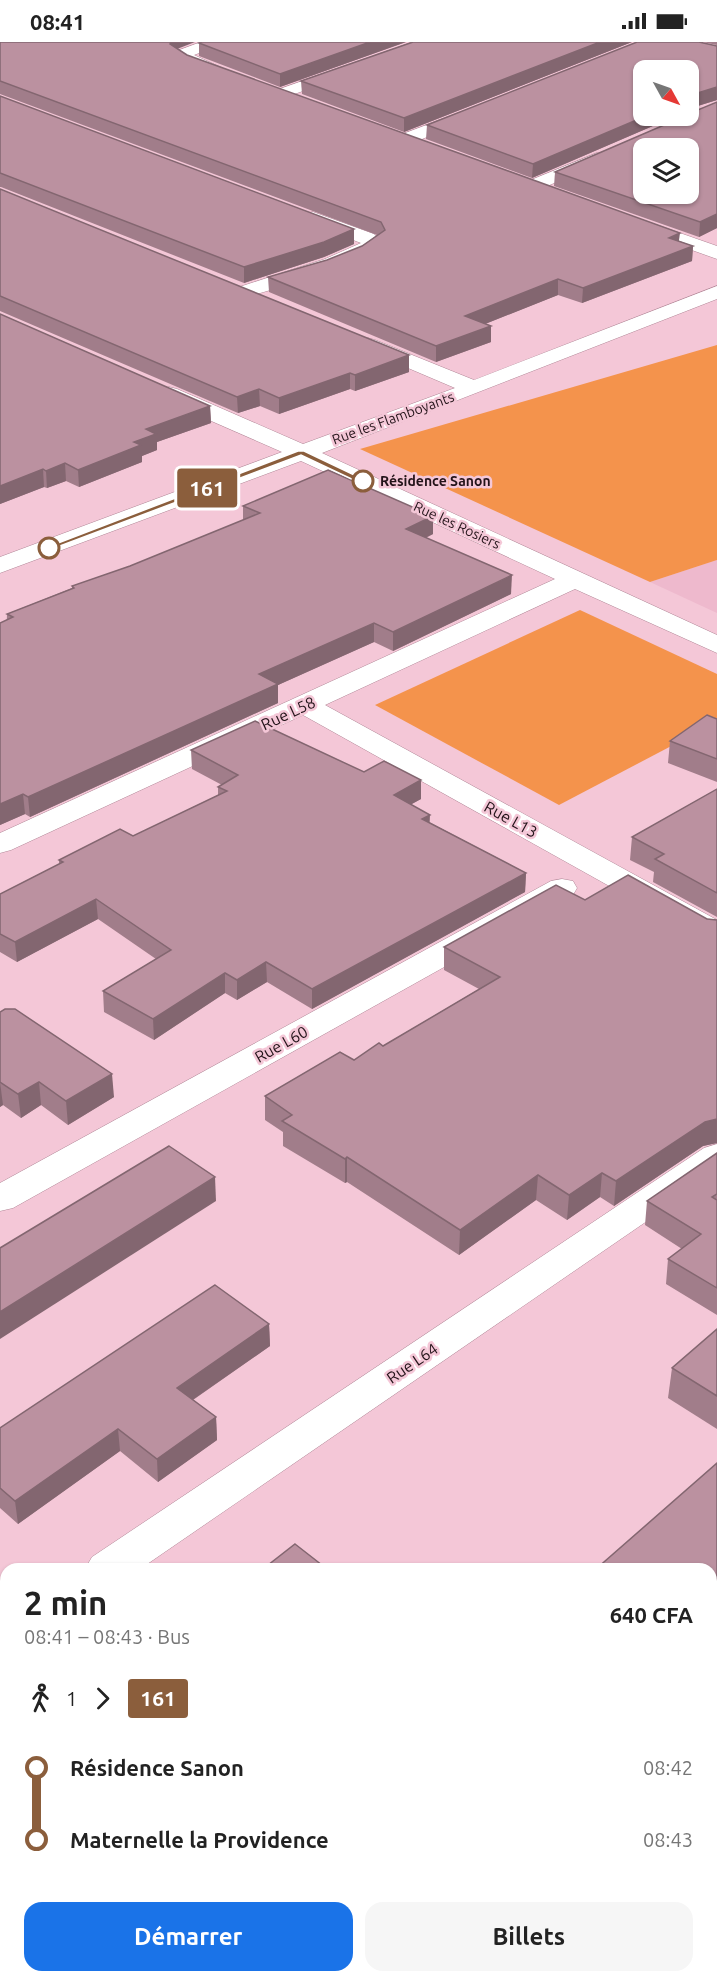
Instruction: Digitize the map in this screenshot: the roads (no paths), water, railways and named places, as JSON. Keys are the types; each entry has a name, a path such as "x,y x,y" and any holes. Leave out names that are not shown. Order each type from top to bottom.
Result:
{"street":[{"path":"215,42 180,55 237,79"},
{"path":"280,94 428,42"},
{"path":"259,87 301,102"},
{"path":"406,139 484,108"},
{"path":"385,132 427,147"},
{"path":"532,186 608,153"},
{"path":"511,178 554,194"},
{"path":"243,292 349,256 368,248 373,243 367,238 302,214"},
{"path":"619,217 717,253"},
{"path":"221,283 276,306"},
{"name":"Rue les Flamboyants","path":"6,558 474,388 717,292"},
{"path":"353,338 474,388"},
{"name":"Rue les Rosiers","path":"151,386 301,452 717,645"},
{"name":"Rue L58","path":"0,844 574,580"},
{"name":"Rue L13","path":"306,705 717,933"},
{"name":"Rue L60","path":"0,1199 562,888"},
{"name":"Rue L64","path":"116,1563 717,1156"}],"place":[{"name":"Résidence Sanon","path":"363,481"}]}
